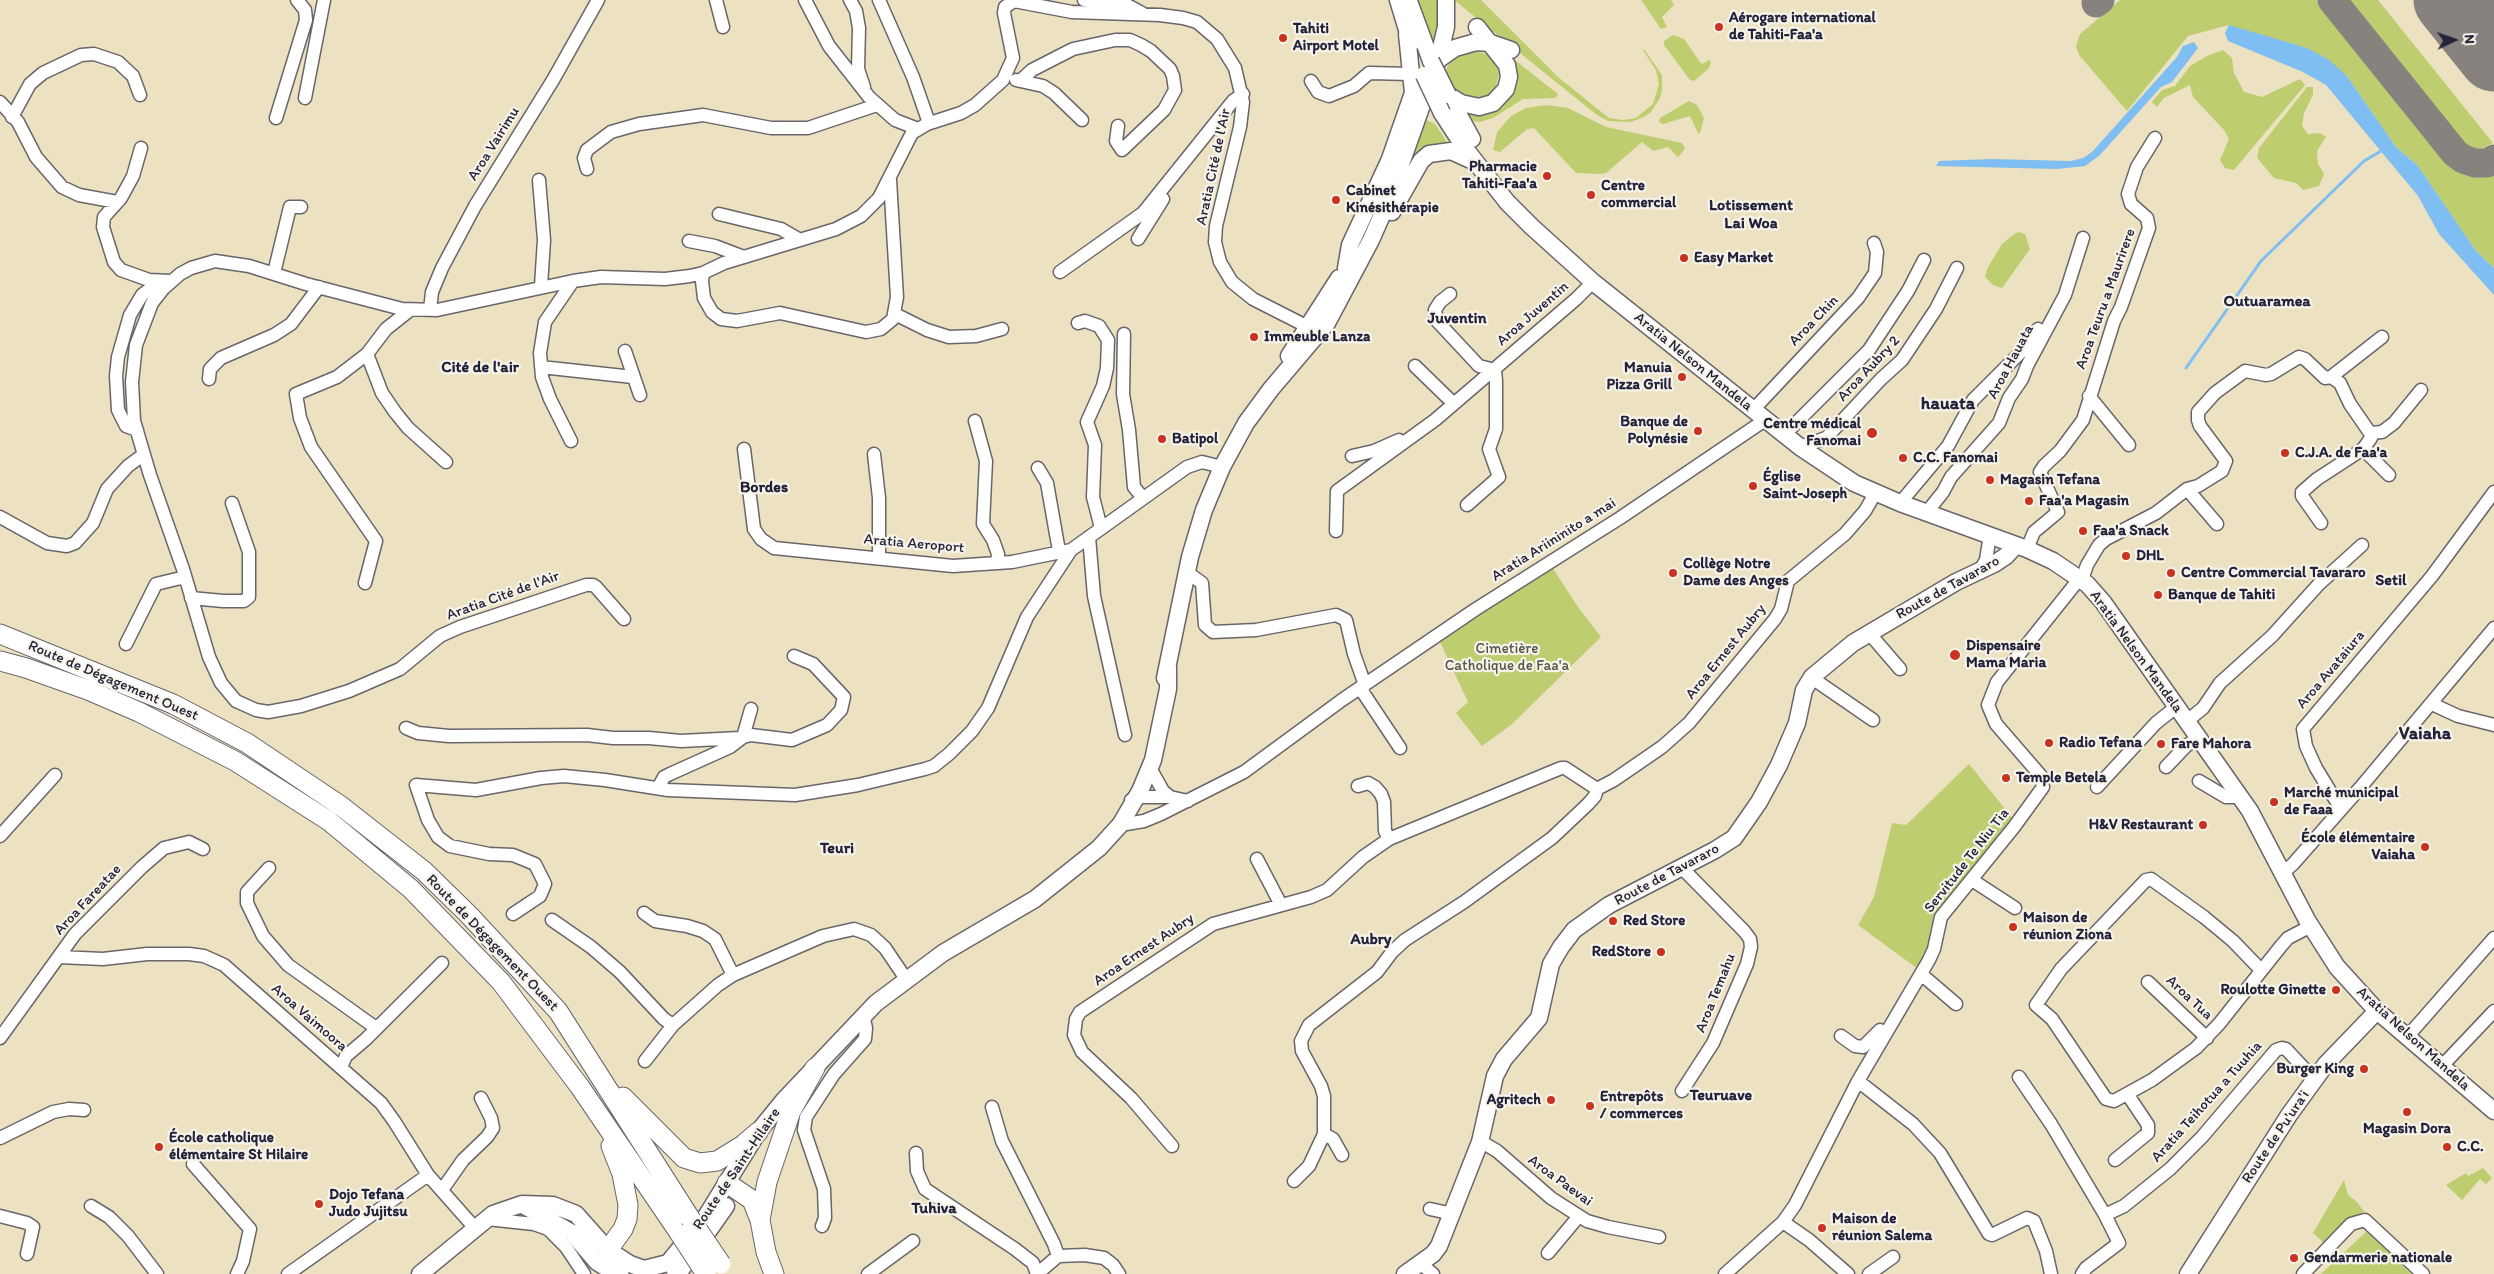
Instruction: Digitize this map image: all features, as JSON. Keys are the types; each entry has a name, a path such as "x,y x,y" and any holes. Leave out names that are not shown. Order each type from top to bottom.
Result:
{"highway":[{"name":"Route de Dégagement Ouest","path":"0,634 173,704 247,743 334,801 424,872 469,915 558,1011 690,1218 718,1271"},
{"name":"Route de Dégagement Ouest","path":"0,661 88,690 139,712 235,761 329,821 411,889 501,982 600,1117 680,1234 718,1271"},
{"path":"558,1011 618,1092 684,1158 700,1163 717,1161 743,1145 758,1132"},
{"path":"760,1220 767,1182 778,1146 791,1111 815,1068"},
{"path":"599,1265 627,1220 628,1205 622,1174 600,1117"},
{"path":"731,1187 752,1200 760,1220 766,1252 774,1274"},
{"path":"599,1265 612,1265 617,1274"}],"main road":[{"name":"Aratia Nelson Mandela","path":"1398,0 1407,34 1426,67 1448,95 1478,148 1513,197 1521,214"},
{"name":"Aratia Nelson Mandela","path":"1410,0 1426,67 1442,113 1507,202 1593,282 1784,435 1854,483 1900,503 1990,534 2021,547 2053,561 2081,579 2103,602 2250,811 2311,926 2337,967 2377,1011 2494,1111"},
{"path":"1346,268 1350,245 1403,127 1413,93 1446,27 1446,0"},
{"path":"1448,95 1461,103 1479,107 1493,103 1503,95 1508,83 1508,70 1504,59 1476,27"},
{"path":"815,1068 863,1015 906,979 962,941 1035,899 1099,848 1120,825 1131,799 1147,750 1204,510 1222,467 1246,424 1318,327 1379,223 1396,174 1426,67 1464,44 1476,42 1491,43 1511,50"},
{"path":"1318,327 1351,295 1361,280 1387,222 1421,161 1429,154 1451,151 1461,154 1478,164"},
{"path":"1318,327 1346,268 1396,174"},
{"name":"Route de Tavararo","path":"1415,1270 1437,1250 1453,1214 1480,1141 1495,1076 1504,1059 1538,1018 1551,964 1574,930 1587,919 1638,888 1715,850 1739,833 1779,765 1797,723 1804,690 1812,678 1841,651 1956,582 1979,573 2021,547"},
{"path":"1081,862 1131,799 1150,768 1162,724 1168,689 1168,667"},
{"name":"Route de Pu'ura'i","path":"2188,1274 2255,1166 2326,1064 2377,1011"},
{"name":"Route de Saint-Hilaire","path":"731,1187 758,1132 784,1100 815,1068"},
{"name":"Route de Saint-Hilaire","path":"420,1274 481,1223 507,1208 522,1204 572,1233 599,1265 630,1264 644,1269 668,1263 677,1268 705,1218 731,1187 815,1068"}],"street":[{"path":"276,118 306,20 305,10 297,0"},
{"path":"305,98 324,0"},
{"name":"Aroa Vairimu","path":"430,310 432,292 474,206 552,80 598,0"},
{"path":"716,0 723,27"},
{"path":"805,0 829,46 873,101 895,120 924,126 961,112 975,105 1006,77 1043,86 1054,93 1082,120"},
{"path":"850,0 856,11 859,28 860,79 873,101"},
{"path":"879,0 913,77 924,126"},
{"name":"Aratia Cité de l'Air","path":"1084,0 1128,5 1146,14"},
{"name":"Aratia Cité de l'Air","path":"1006,77 1013,58 1004,13 1005,7 1014,1 1072,12 1146,14 1183,18 1197,22 1208,30 1229,56 1243,94 1240,127 1216,226 1216,242 1220,262 1232,282 1253,299 1318,327"},
{"path":"1020,81 1032,70 1073,49 1115,40 1130,40 1141,44 1152,51 1170,69 1175,90 1164,110 1122,150 1116,141 1118,126"},
{"path":"15,119 30,84 42,73 80,55 94,54 118,62 133,76 140,95"},
{"path":"1311,81 1318,92 1329,96 1354,86 1369,73 1426,67"},
{"path":"1060,272 1135,219 1188,159 1233,101 1243,94"},
{"path":"587,169 584,158 587,150 611,132 639,124 703,115 771,128 808,128 873,101"},
{"path":"0,102 15,119 36,157 62,187 79,195 117,202"},
{"name":"Aratia Cité de l'Air","path":"624,619 593,585 576,588 460,626 440,636 400,670 375,682 301,706 268,712 246,707 235,700 226,692 213,668 137,430 132,382 136,346 152,303 171,281 191,268 215,261 232,262 410,310 447,308 573,280 601,277 672,279 704,273 724,263 854,222 870,208 890,179 907,142 924,126"},
{"name":"Aroa Teuru a Maurirere","path":"2021,547 2034,532 2058,512 2040,472 2060,451 2082,420 2114,321 2121,307 2149,228 2147,218 2130,204 2128,194 2137,167 2155,138"},
{"path":"141,148 133,176 117,202 104,217 103,227 114,262 121,270 149,280 171,281"},
{"path":"1138,239 1188,159"},
{"path":"704,273 703,291 708,306 716,316 729,321 780,313 866,332 881,329 890,323 895,314 897,298 890,179"},
{"path":"539,180 544,240 541,286"},
{"path":"274,273 290,208 301,207"},
{"path":"719,214 781,229 800,240"},
{"name":"Aroa Hauata","path":"1927,512 1943,492 1951,478 1999,422 2009,398 2022,379 2065,295 2083,238"},
{"path":"689,241 715,246 744,258"},
{"name":"Aroa Chin","path":"1759,415 1858,298 1875,273 1877,252 1874,243"},
{"path":"1784,435 1869,350 1908,291 1924,260"},
{"name":"Aroa Aubry 2","path":"1800,447 1826,438 1881,379 1902,360 1936,309 1957,268"},
{"path":"571,441 550,399 541,367 541,338 545,322 573,280"},
{"name":"Aroa Juventin","path":"1336,531 1337,491 1419,432 1495,370 1593,282"},
{"path":"1900,503 1948,446 1973,400 2029,344 2052,306 2059,285"},
{"path":"209,379 210,369 221,358 274,335 291,324 319,287"},
{"path":"1450,294 1440,302 1435,310 1437,321 1478,366 1495,370 1496,429 1489,449 1499,476 1467,505"},
{"path":"365,584 376,541 312,447 300,418 296,394 337,377 367,354 386,329 410,310"},
{"path":"895,314 927,330 949,337 976,336 1002,329"},
{"path":"1078,323 1085,321 1099,326 1108,340 1107,368 1103,386 1087,422 1095,445 1094,497 1101,528"},
{"path":"1124,334 1123,394 1129,430 1134,486 1143,498"},
{"path":"2321,523 2302,496 2302,492 2317,479 2366,446 2371,438 2370,433 2350,404 2340,384 2331,377 2382,337"},
{"path":"625,352 640,395"},
{"path":"367,354 379,387 394,412 408,428 446,462"},
{"name":"Servitude Te Niu Tia","path":"1725,1274 1783,1222 1803,1191 1858,1081 1934,949 1936,929 1941,917 2035,801 2043,787 2041,776 1990,714 1988,705 1997,682 2081,579 2099,545 2106,539 2156,512 2186,489 2198,486 2222,471 2226,461 2200,426 2198,420 2198,412 2216,393 2245,371 2266,375 2271,374 2299,357 2306,359 2325,378 2331,377"},
{"path":"1415,366 1450,400 1455,402"},
{"path":"541,367 633,377"},
{"path":"2370,433 2382,432 2394,423 2420,390"},
{"path":"2089,396 2121,432 2129,445"},
{"name":"Aratia Ariininito a mai","path":"1120,825 1144,820 1188,801 1244,772 1362,687 1476,609 1620,518 1759,415"},
{"path":"975,421 986,461 983,524 993,540 998,554 998,563"},
{"name":"Aroa Juventin","path":"1352,456 1374,451 1419,432"},
{"path":"2366,446 2365,451 2389,475"},
{"name":"Aratia Aeroport","path":"744,449 754,529 760,539 774,548 879,557 953,566 998,563 1065,551 1089,537 1194,464 1211,463 1222,467"},
{"path":"874,454 879,498 879,557"},
{"path":"0,517 47,543 59,546 75,543 82,538 93,523 107,489 128,466 144,455"},
{"path":"512,914 540,896 545,884 535,864 513,855 489,854 450,846 438,836 428,820 416,785 476,790 541,778 564,776 692,792 795,795 858,785 934,766 949,754 972,731 988,708 1027,617 1065,551 1047,483 1038,468"},
{"path":"2186,489 2217,524"},
{"name":"Aroa Ernest Aubry","path":"1294,1182 1309,1166 1324,1134 1324,1096 1321,1086 1302,1051 1301,1041 1309,1025 1377,972 1392,952 1406,940 1464,902 1552,838 1592,800 1597,789 1614,780 1662,746 1689,722 1775,619 1781,609 1788,581 1845,534 1866,511 1876,492"},
{"name":"Aroa Avataiura","path":"2341,809 2316,768 2306,746 2303,729 2432,576 2494,492"},
{"path":"190,598 244,601 249,597 249,552 232,504"},
{"path":"1979,573 1986,560 1990,534"},
{"path":"1089,537 1098,615 1125,735"},
{"path":"2187,721 2203,708 2220,684 2272,636 2319,584 2362,544"},
{"path":"1188,573 1200,579 1202,583 1205,625 1213,632 1256,630 1336,615 1346,620 1362,687 1400,748"},
{"path":"126,644 156,584 184,577"},
{"path":"2283,873 2293,865 2432,704 2494,628"},
{"path":"1869,633 1900,669"},
{"path":"406,728 418,733 449,736 587,735 682,741 768,736 792,740 827,725 841,710 844,697 813,664 794,656"},
{"path":"1812,678 1873,720"},
{"path":"2432,704 2458,716 2494,725"},
{"path":"2097,787 2156,723 2176,707"},
{"path":"658,788 664,777 730,747 743,737 751,709"},
{"path":"2166,767 2186,746 2198,738"},
{"path":"1150,768 1157,783 1170,797"},
{"name":"Aroa Ernest Aubry","path":"1172,1146 1131,1098 1082,1052 1074,1035 1076,1019 1080,1012 1213,924 1327,890 1362,857 1389,839 1561,768 1565,768 1597,789"},
{"path":"0,836 55,775"},
{"path":"2199,781 2226,797 2240,797"},
{"path":"1358,786 1368,783 1376,787 1381,794 1384,802 1385,831 1389,839"},
{"path":"1131,799 1170,797 1188,801"},
{"name":"Aroa Fareatae","path":"0,1038 75,934 164,848 188,842 203,850"},
{"path":"1257,859 1281,905"},
{"name":"Aroa Temahu","path":"1682,866 1744,931 1750,940 1751,947 1748,964 1713,1043 1682,1091"},
{"path":"269,868 247,892 247,903 263,936 288,965 376,1028"},
{"path":"2260,969 2211,922 2151,879 2146,880 2061,969 2036,1005 2052,1019 2106,1099 2114,1101 2128,1095 2171,1068 2207,1038 2260,969 2288,938 2311,926"},
{"path":"1972,880 2015,908"},
{"path":"644,913 655,921 703,930 715,939 733,976"},
{"path":"552,920 591,947 620,972 664,1019 673,1025"},
{"path":"645,1061 673,1025 705,995 733,976 809,941 854,929 862,931 878,941 906,979"},
{"path":"2407,1037 2494,938"},
{"name":"Aroa Vaimoora","path":"59,958 103,959 147,954 204,956 232,972 341,1067 389,1113 428,1175 442,1190 481,1223"},
{"path":"341,1067 346,1056 442,963"},
{"path":"1921,974 1956,1004"},
{"name":"Aroa Tua","path":"2148,982 2207,1038"},
{"path":"2442,1066 2494,1011"},
{"path":"822,1226 826,1212 824,1190 804,1130 806,1117 834,1074 865,1039 866,1028 863,1015"},
{"path":"1841,1036 1855,1046 1863,1047 1878,1032 1888,1028"},
{"name":"Aratia Teihotua a Tuuhia","path":"2105,1215 2124,1206 2170,1169 2202,1137 2276,1050 2285,1048 2315,1080"},
{"path":"2019,1078 2046,1116 2105,1215 2119,1243 2086,1268 2082,1274"},
{"path":"1858,1081 1913,1124 1940,1152 1989,1234 1992,1235 2026,1218 2034,1221 2046,1251 2051,1274"},
{"path":"2115,1160 2148,1133 2148,1125 2128,1095"},
{"path":"442,1190 463,1160 487,1137 493,1128 491,1118 481,1098"},
{"path":"992,1107 1002,1141 1054,1244 1058,1256"},
{"path":"0,1138 53,1112 69,1109 84,1110"},
{"path":"1324,1134 1333,1138 1342,1154"},
{"name":"Aroa Paevai","path":"1480,1141 1497,1152 1551,1198 1579,1216 1608,1228 1659,1236"},
{"path":"916,1153 917,1171 925,1189 1015,1249 1033,1263 1037,1274 1058,1256 1096,1256 1113,1265 1119,1274"},
{"path":"193,1164 250,1229 243,1261 237,1274"},
{"path":"288,1274 428,1175"},
{"path":"92,1206 109,1217 128,1236 157,1274"},
{"path":"1430,1209 1453,1214"},
{"path":"0,1216 27,1223 33,1227 27,1254"},
{"path":"1548,1252 1579,1216"},
{"path":"2303,1274 2351,1224 2365,1220 2423,1274"},
{"path":"1783,1222 1804,1236 1848,1274"},
{"path":"481,1223 534,1224 548,1229 566,1247 599,1265"},
{"path":"868,1274 912,1241"},
{"path":"1868,1274 1893,1257"},
{"path":"1415,1270 1433,1274"}],"green space":[{"path":"1415,0 1437,0 1439,22 1434,39 1428,38"},
{"path":"1454,0 1481,0 1558,77 1609,118 1623,120 1636,118 1653,104 1659,84 1656,70 1644,49 1662,75 1660,98 1651,112 1644,117 1631,122 1608,121 1597,115"},
{"path":"1641,0 1671,0 1674,5 1662,17 1667,27 1661,29"},
{"path":"2120,0 2317,0 2438,152 2458,167 2473,172 2494,170 2494,268 2476,251 2418,166 2396,147 2346,75 2229,25 2188,36 2127,111 2079,55 2076,46 2080,34"},
{"path":"2347,0 2378,0 2493,143 2479,150 2466,146"},
{"path":"1673,35 1684,39 1702,64 1709,60 1711,62 1709,68 1694,81 1690,80 1664,45 1664,41"},
{"path":"2223,50 2232,58 2234,73 2244,92 2262,97 2300,79 2305,85 2234,170 2225,168 2220,160 2229,139 2224,130 2193,97 2190,85 2164,98 2157,107 2152,102 2162,90 2175,86 2190,66 2207,56"},
{"path":"1474,51 1487,54 1497,66 1499,73 1495,91 1481,101 1456,95 1445,71 1453,58"},
{"path":"1507,54 1558,94 1556,98 1523,99 1493,118 1480,122 1458,119 1469,110 1495,105"},
{"path":"2307,87 2313,87 2313,95 2304,113 2302,126 2308,134 2320,133 2326,137 2317,151 2318,164 2324,174 2319,186 2303,190 2296,183 2274,178 2257,158 2259,148"},
{"path":"1689,101 1697,105 1704,118 1700,133 1698,133 1690,116 1663,124 1659,122 1660,118"},
{"path":"1547,105 1568,108 1606,127 1682,143 1685,149 1678,157 1668,147 1653,151 1642,142 1606,173 1601,174 1576,173 1534,128 1527,129 1500,152 1493,150 1497,132 1511,116 1526,108"},
{"path":"1424,119 1435,124 1449,145 1423,151 1412,157 1405,165"},
{"path":"2019,232 2025,234 2030,249 2002,288 1993,285 1985,277 1987,269 2002,244"},
{"name":"Cimetière Catholique de Faa'a","path":"1552,567 1578,607 1601,637 1511,725 1482,746 1456,713 1468,702 1440,642"},
{"path":"1969,764 2014,820 1934,920 1928,946 1918,969 1858,925 1874,897 1892,823 1906,825"},
{"path":"2483,1168 2492,1178 2486,1184 2480,1179 2462,1200 2446,1185 2466,1173 2468,1176"},
{"path":"2344,1180 2348,1195 2364,1211 2329,1248 2313,1233"},
{"path":"2367,1231 2411,1274 2321,1274"}],"water":[{"path":"2229,25 2307,48 2329,60 2346,75 2396,147 2418,166 2476,251 2494,268 2494,295 2439,234 2418,196 2326,85 2303,72 2228,41 2225,33"},
{"path":"2194,42 2198,48 2172,82 2161,87 2100,155 2085,166 2057,169 1936,166 1939,161 1991,159 2071,161 2083,158 2092,152 2177,57 2183,46"}],"waterway":[{"path":"2186,368 2261,261 2364,161 2381,151"}],"taxiway":[{"path":"2096,3 2100,0"},
{"path":"2332,0 2455,153 2463,159 2475,163 2487,163 2494,159"}],"runway":[{"path":"2449,0 2494,56"}],"place":[{"name":"Aérogare international de Tahiti-Faa'a","path":"1719,27"},
{"name":"Tahiti Airport Motel","path":"1283,38"},
{"name":"Pharmacie Tahiti-Faa'a","path":"1547,176"},
{"name":"Centre commercial","path":"1591,195"},
{"name":"Cabinet Kinésithérapie","path":"1336,200"},
{"name":"Easy Market","path":"1684,258"},
{"name":"Immeuble Lanza","path":"1254,337"},
{"name":"Manuia Pizza Grill","path":"1682,377"},
{"name":"Banque de Polynésie","path":"1698,431"},
{"name":"Centre médical Fanomai","path":"1872,433"},
{"name":"Batipol","path":"1162,439"},
{"name":"C.J.A. de Faa'a","path":"2285,453"},
{"name":"C.C. Fanomai","path":"1903,458"},
{"name":"Magasin Tefana","path":"1990,480"},
{"name":"Église Saint-Joseph","path":"1753,486"},
{"name":"Faa'a Magasin","path":"2029,501"},
{"name":"Faa'a Snack","path":"2083,531"},
{"name":"DHL","path":"2126,556"},
{"name":"Collège Notre Dame des Anges","path":"1673,573"},
{"name":"Centre Commercial Tavararo","path":"2171,573"},
{"name":"Banque de Tahiti","path":"2158,595"},
{"name":"Dispensaire Mama Maria","path":"1955,655"},
{"name":"Radio Tefana","path":"2049,743"},
{"name":"Fare Mahora","path":"2161,744"},
{"name":"Temple Betela","path":"2006,778"},
{"name":"Marché municipal de Faaa","path":"2274,802"},
{"name":"H&V Restaurant","path":"2203,825"},
{"name":"École élémentaire Vaiaha","path":"2425,847"},
{"name":"Red Store","path":"1613,921"},
{"name":"Maison de réunion Ziona","path":"2013,927"},
{"name":"RedStore","path":"1661,952"},
{"name":"Roulotte Ginette","path":"2336,990"},
{"name":"Burger King","path":"2364,1069"},
{"name":"Agritech","path":"1551,1100"},
{"name":"Entrepôts / commerces","path":"1590,1106"},
{"name":"Magasin Dora","path":"2407,1112"},
{"name":"École catholique élémentaire St Hilaire","path":"159,1147"},
{"name":"C.C.","path":"2447,1147"},
{"name":"Dojo Tefana Judo Jujitsu","path":"319,1204"},
{"name":"Maison de réunion Salema","path":"1822,1228"},
{"name":"Gendarmerie nationale","path":"2294,1258"}],"district":[{"name":"Lotissement Lai Woa","path":"1751,215"},
{"name":"Outuaramea","path":"2267,302"},
{"name":"Juventin","path":"1457,319"},
{"name":"Cité de l'air","path":"480,368"},
{"name":"hauata","path":"1948,404"},
{"name":"Bordes","path":"764,488"},
{"name":"Setil","path":"2391,581"},
{"name":"Vaiaha","path":"2425,734"},
{"name":"Teuri","path":"837,849"},
{"name":"Aubry","path":"1371,940"},
{"name":"Teuruave","path":"1721,1096"},
{"name":"Tuhiva","path":"934,1209"}]}
